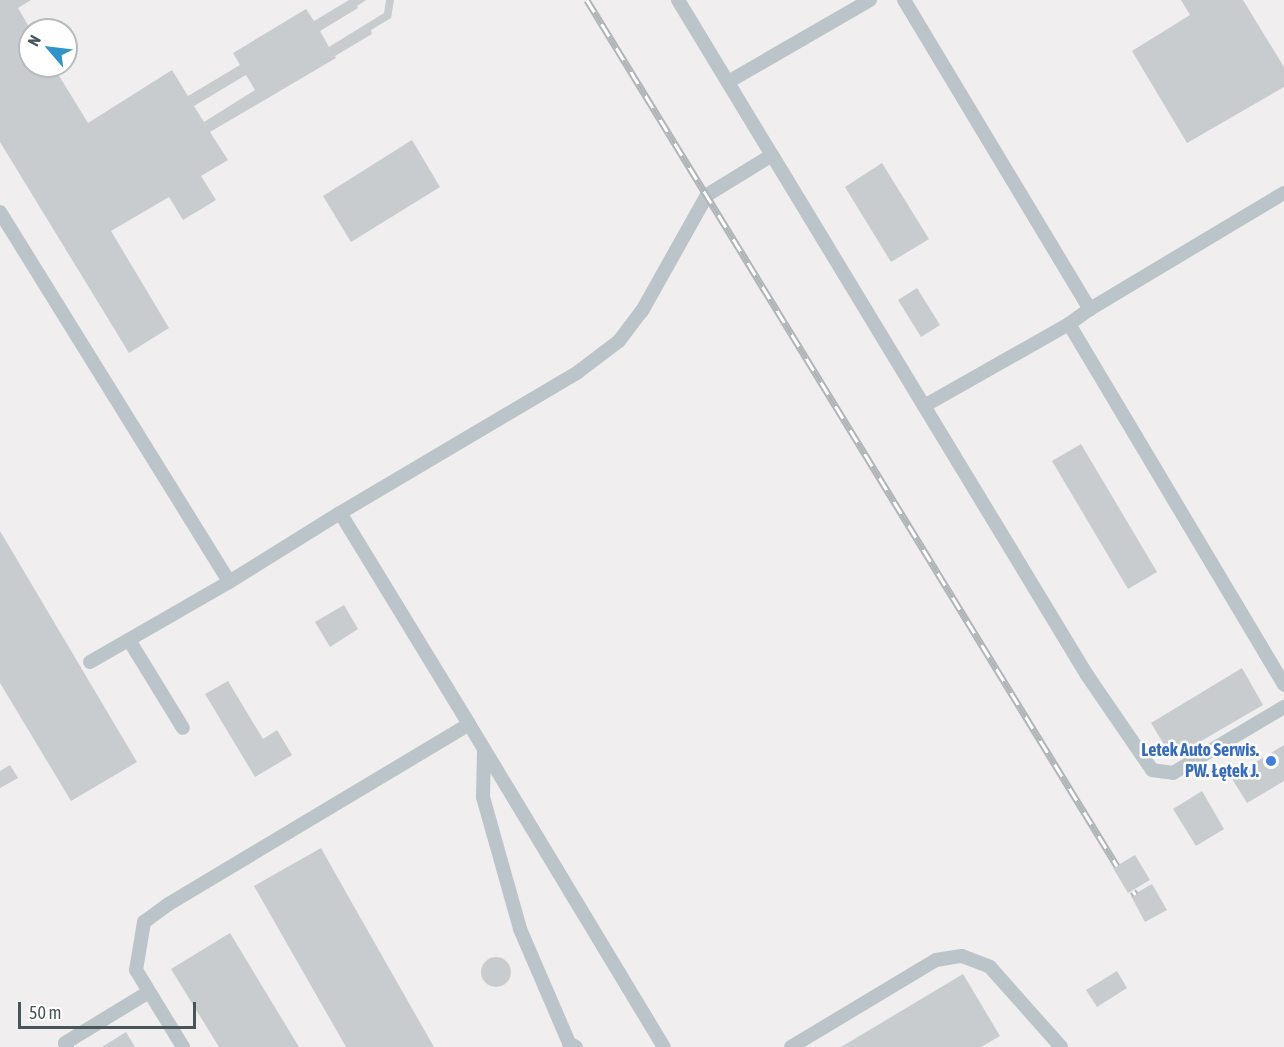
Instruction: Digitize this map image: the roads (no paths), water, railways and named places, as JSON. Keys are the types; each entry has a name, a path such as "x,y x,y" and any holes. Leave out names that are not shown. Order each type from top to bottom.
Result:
{"lane":[{"path":"678,0 1087,675 1152,770 1173,773 1284,707"},
{"path":"728,82 870,0"},
{"path":"904,0 1090,309"},
{"path":"90,662 229,582 340,513 579,372 619,341 642,311 707,195 772,155"},
{"path":"924,406 1069,324 1090,309 1284,193"},
{"path":"0,212 229,582"},
{"path":"1069,324 1284,685"},
{"path":"340,513 664,1047"},
{"path":"129,639 183,728"},
{"path":"183,1047 136,970 144,921 166,905 469,724"},
{"path":"484,748 483,797 520,929 569,1043 576,1047"},
{"path":"791,1047 936,960 962,956 990,967 1061,1047"},
{"path":"67,1047 65,1043 149,992"}],"railway":[{"path":"587,0 1117,866"}],"place":[{"name":"Letek Auto Serwis. PW. Łętek J.","path":"1271,761"}]}
